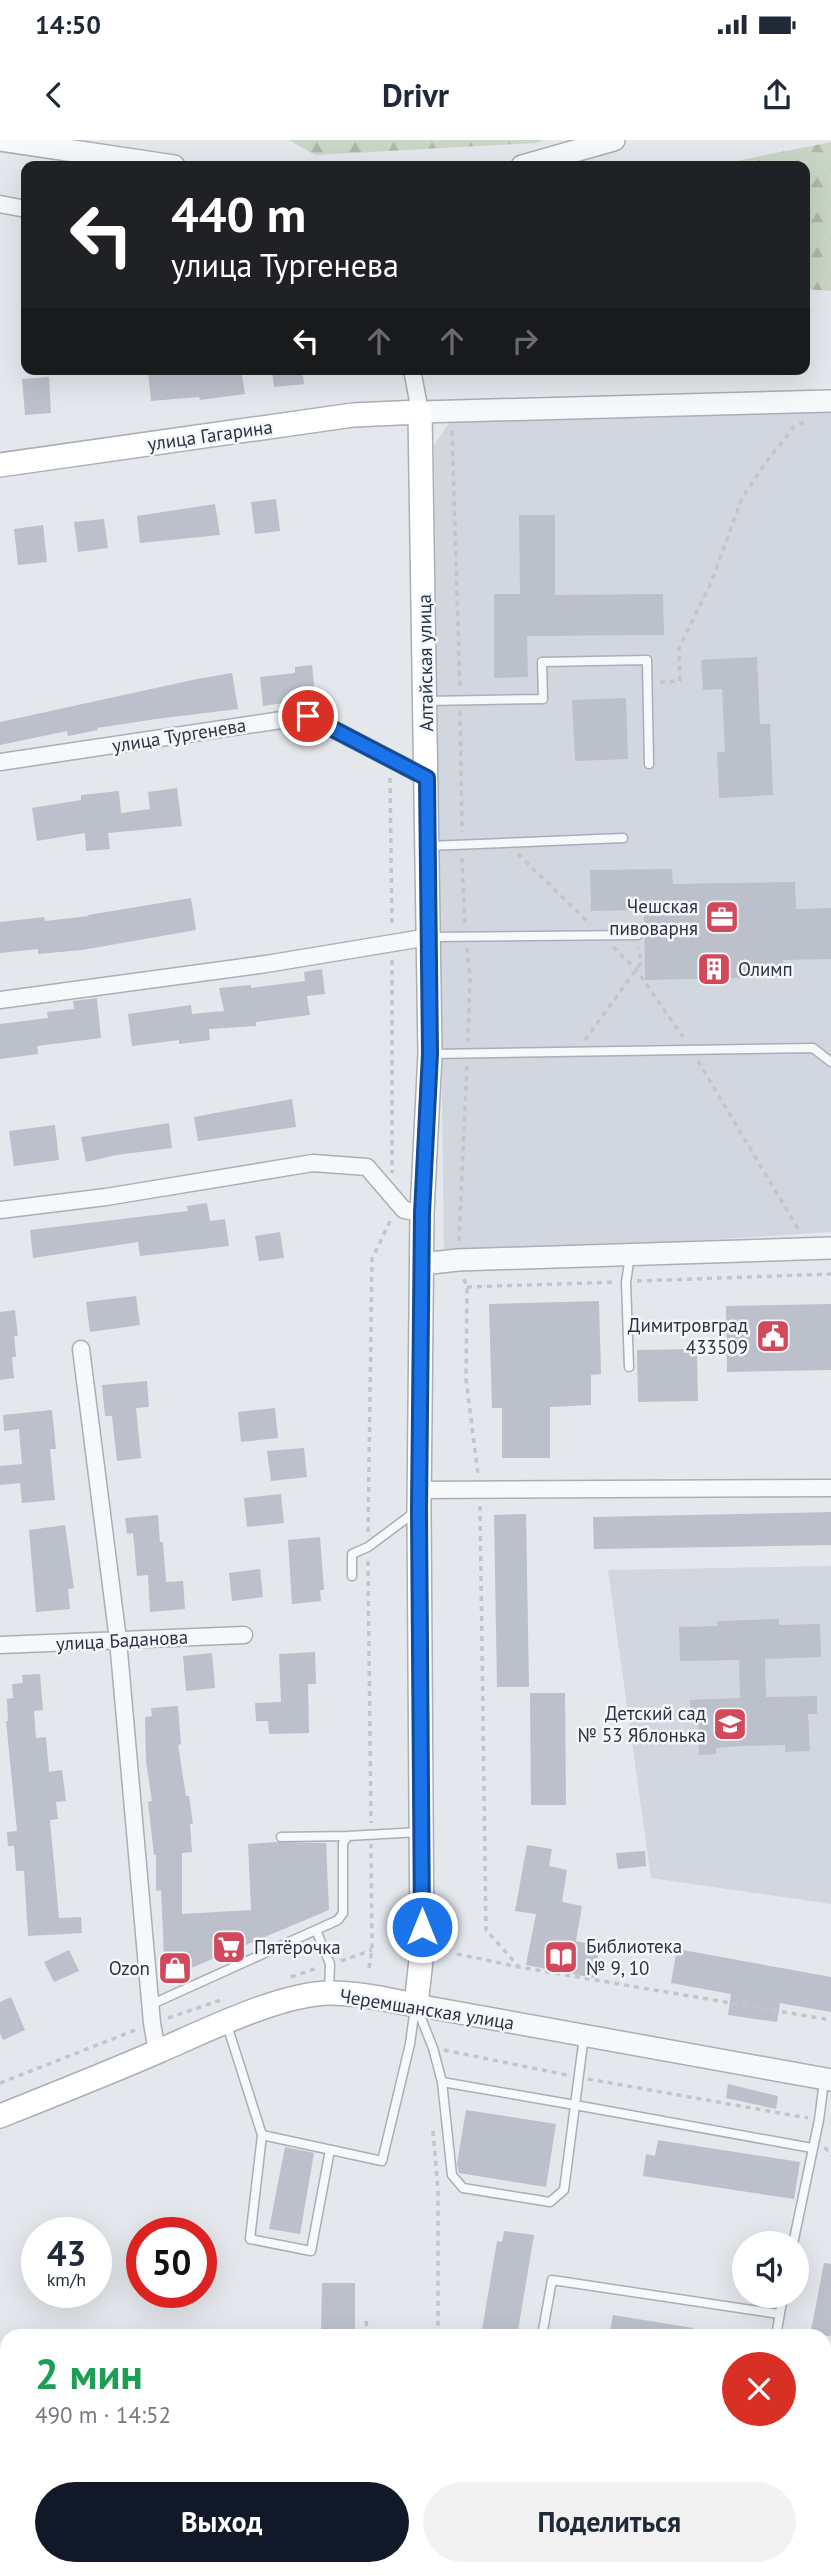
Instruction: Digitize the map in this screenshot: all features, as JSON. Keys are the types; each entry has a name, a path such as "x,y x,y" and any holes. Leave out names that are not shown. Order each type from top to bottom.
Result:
{"main road":[{"name":"улица Гагарина","path":"0,465 353,415 420,412"},
{"name":"Алтайская улица","path":"415,2005 422,1951 422,1213 430,1054 420,412"},
{"name":"Черемшанская улица","path":"0,2116 282,2002 329,1993 415,2005"}],"street":[{"path":"0,140 141,161"},
{"path":"540,161 614,140"},
{"path":"0,204 21,208"},
{"path":"413,375 420,412 831,401"},
{"name":"улица Тургенева","path":"0,762 308,716 427,778"},
{"path":"0,1000 266,964 429,937"},
{"path":"0,1210 106,1197 313,1163 367,1167 404,1210 422,1213"},
{"path":"422,1264 458,1260 831,1248"},
{"path":"81,1349 118,1640 150,2005 157,2052"},
{"path":"420,1500 480,1490 831,1488"},
{"name":"улица Баданова","path":"0,1646 244,1634"},
{"name":"Черемшанская улица","path":"415,2005 828,2079"}],"lane":[{"path":"426,701 543,699 542,662 647,660 649,764"},
{"path":"428,846 623,838"},
{"path":"429,937 638,935"},
{"path":"430,1054 813,1048 831,1062"},
{"path":"629,1256 626,1282 629,1367"},
{"path":"352,1576 352,1554 368,1547 420,1500"},
{"path":"281,1837 421,1832"},
{"path":"150,2005 338,1920 343,1913 343,1843 348,1836"},
{"path":"316,1930 330,1964 329,1993"},
{"path":"415,2005 433,2048 442,2082 452,2175 463,2188 550,2202 564,2190 584,2036"},
{"path":"262,2135 382,2161 410,2044 415,2005"},
{"path":"227,2022 262,2135 250,2239 311,2251 330,2150"},
{"path":"796,2231 828,2079"},
{"path":"442,2082 812,2148"},
{"path":"543,2329 552,2280 779,2314"},
{"path":"777,2329 780,2308"}],"path":[{"path":"451,411 465,937 470,977 458,1260 467,1287 466,1379 480,1490 486,1930 519,1967"},
{"path":"648,682 680,681 679,648 711,583 742,498 766,461 794,427 807,421"},
{"path":"369,1968 372,1950 368,1547 372,1259 391,1221 392,1194 390,759"},
{"path":"576,1052 641,964 638,935"},
{"path":"467,1287 831,1275"},
{"path":"279,1981 372,1950"},
{"path":"457,1954 831,2020"},
{"path":"0,2084 152,2023 228,1998"},
{"path":"433,2048 577,2077 819,2120"},
{"path":"433,2125 438,2192 438,2329"},
{"path":"366,2321 367,2329"}],"shaded area":[{"path":"831,412 831,1232 444,1257 434,445 454,416"},
{"name":"Детский сад № 53 Яблонька","path":"831,1566 831,1904 651,1878 608,1570"}],"green space":[{"path":"289,140 544,140 535,143 315,155"},
{"path":"831,142 831,291 810,289 810,161 736,161"}],"building":[{"path":"148,375 242,375 245,394 200,400 199,397 151,401"},
{"path":"273,375 303,375 304,384 274,387"},
{"path":"49,377 51,413 25,415 22,379"},
{"path":"276,499 280,531 255,534 251,502"},
{"path":"215,504 220,535 140,543 137,516"},
{"path":"519,515 555,515 555,595 663,594 664,635 527,636 528,677 494,678 494,594 520,594"},
{"path":"104,519 108,548 78,552 74,522"},
{"path":"43,525 47,562 18,565 14,529"},
{"path":"757,657 760,724 770,724 773,795 719,798 717,752 725,752 722,689 703,690 701,660"},
{"path":"312,665 315,694 283,698 283,703 263,706 260,677 295,673 295,667"},
{"path":"232,673 238,709 97,728 98,730 68,736 67,731 0,745 0,722"},
{"path":"626,698 628,759 575,761 572,700"},
{"path":"177,788 182,826 108,833 110,849 86,851 85,833 37,841 32,808 81,800 81,795 119,791 121,813 150,809 148,792"},
{"name":"Олимп","path":"672,869 673,884 795,882 796,909 831,908 831,959 783,960 783,977 645,980 644,910 591,911 590,870"},
{"path":"191,898 196,930 82,950 38,954 38,949 0,953 0,922 89,916"},
{"path":"322,969 325,994 307,996 310,1015 256,1022 256,1026 209,1029 210,1040 179,1044 179,1040 132,1046 128,1014 191,1005 192,1014 224,1011 219,988 251,985 251,988 305,981 304,972"},
{"path":"97,998 101,1038 37,1046 38,1054 0,1059 0,1024 48,1018 47,1012 74,1009 73,1001"},
{"path":"292,1099 296,1127 198,1141 194,1117"},
{"path":"169,1123 172,1148 86,1162 81,1137"},
{"path":"55,1125 59,1160 14,1166 9,1131"},
{"path":"207,1203 210,1221 225,1219 229,1246 140,1256 138,1242 33,1258 30,1230 188,1211 187,1206"},
{"path":"280,1232 284,1258 259,1261 255,1236"},
{"path":"136,1296 140,1325 90,1332 86,1302"},
{"path":"599,1301 601,1374 591,1375 591,1405 550,1407 550,1458 502,1458 502,1408 492,1408 489,1304"},
{"path":"831,1304 831,1370 727,1372 726,1306"},
{"path":"15,1310 18,1336 14,1336 16,1357 12,1357 14,1378 0,1380 0,1312"},
{"path":"697,1349 698,1401 638,1402 637,1350"},
{"path":"147,1381 149,1407 136,1408 141,1458 117,1461 112,1416 105,1416 102,1385"},
{"path":"275,1408 278,1438 241,1442 238,1412"},
{"path":"52,1410 56,1449 50,1449 55,1500 22,1503 20,1483 0,1485 0,1466 22,1464 19,1429 4,1431 3,1415"},
{"path":"304,1448 307,1477 271,1481 267,1451"},
{"path":"281,1494 284,1523 247,1527 244,1498"},
{"path":"831,1512 831,1545 594,1549 593,1517"},
{"path":"526,1514 529,1687 497,1687 494,1515"},
{"path":"158,1515 166,1582 183,1581 185,1609 150,1612 148,1575 137,1576 133,1533 127,1534 125,1518"},
{"path":"65,1525 74,1588 68,1589 70,1609 36,1612 29,1530"},
{"path":"320,1537 324,1590 320,1590 321,1601 292,1604 288,1540"},
{"path":"260,1569 263,1597 232,1601 229,1573"},
{"path":"779,1619 779,1625 820,1624 821,1657 765,1659 766,1697 817,1696 817,1714 808,1714 810,1751 785,1752 785,1745 739,1746 716,1748 716,1754 699,1755 698,1718 691,1718 690,1700 740,1698 739,1660 680,1661 679,1627 718,1626 717,1621"},
{"path":"315,1652 316,1684 308,1684 309,1733 269,1734 268,1721 256,1721 255,1703 281,1702 279,1654"},
{"path":"212,1653 215,1688 186,1691 183,1656"},
{"path":"40,1674 43,1710 34,1711 36,1738 46,1737 49,1772 62,1770 66,1801 56,1802 58,1819 50,1820 59,1918 81,1917 82,1933 28,1936 24,1871 16,1871 14,1846 8,1846 7,1832 17,1831 6,1721 7,1699 13,1698 12,1684 23,1683 22,1675"},
{"path":"530,1693 565,1693 566,1805 531,1805"},
{"path":"178,1706 181,1744 178,1745 193,1824 190,1824 192,1852 182,1853 182,1914 251,1910 248,1844 277,1842 326,1843 329,1910 165,1979 161,1890 156,1891 156,1855 148,1802 152,1801 146,1761 145,1717 152,1716 151,1708"},
{"path":"527,1845 552,1849 549,1866 567,1870 562,1902 582,1906 576,1941 600,1946 594,1978 526,1965 536,1914 515,1911"},
{"path":"645,1851 646,1866 618,1869 616,1853"},
{"path":"677,1949 831,1977 831,2012 780,2003 777,2022 728,2015 731,1994 671,1983"},
{"path":"69,1950 79,1971 54,1982 44,1962"},
{"path":"11,1997 25,2030 3,2040 0,2033 0,2002"},
{"path":"728,2084 778,2096 776,2109 726,2098"},
{"path":"466,2110 556,2124 546,2187 459,2173 457,2164"},
{"path":"658,2140 800,2162 794,2199 643,2176 646,2154 655,2156"},
{"path":"285,2147 314,2153 300,2234 269,2229"},
{"path":"504,2231 534,2235 518,2329 482,2329 497,2241 502,2242"},
{"path":"824,2263 831,2264 831,2329 811,2329"},
{"path":"322,2283 355,2283 355,2329 321,2329"},
{"path":"613,2315 693,2328 693,2329 610,2329"}],"place":[{"name":"Чешская пивоварня","path":"722,917"},
{"name":"Олимп","path":"714,969"},
{"name":"Димитровград 433509","path":"773,1336"},
{"name":"Детский сад № 53 Яблонька","path":"730,1724"},
{"name":"Пятёрочка","path":"229,1947"},
{"name":"Библиотека № 9, 10","path":"561,1957"},
{"name":"Ozon","path":"175,1968"}],"route":[{"path":"308,716 427,778 430,1054 422,1213 419,1510 422,1927"}]}
